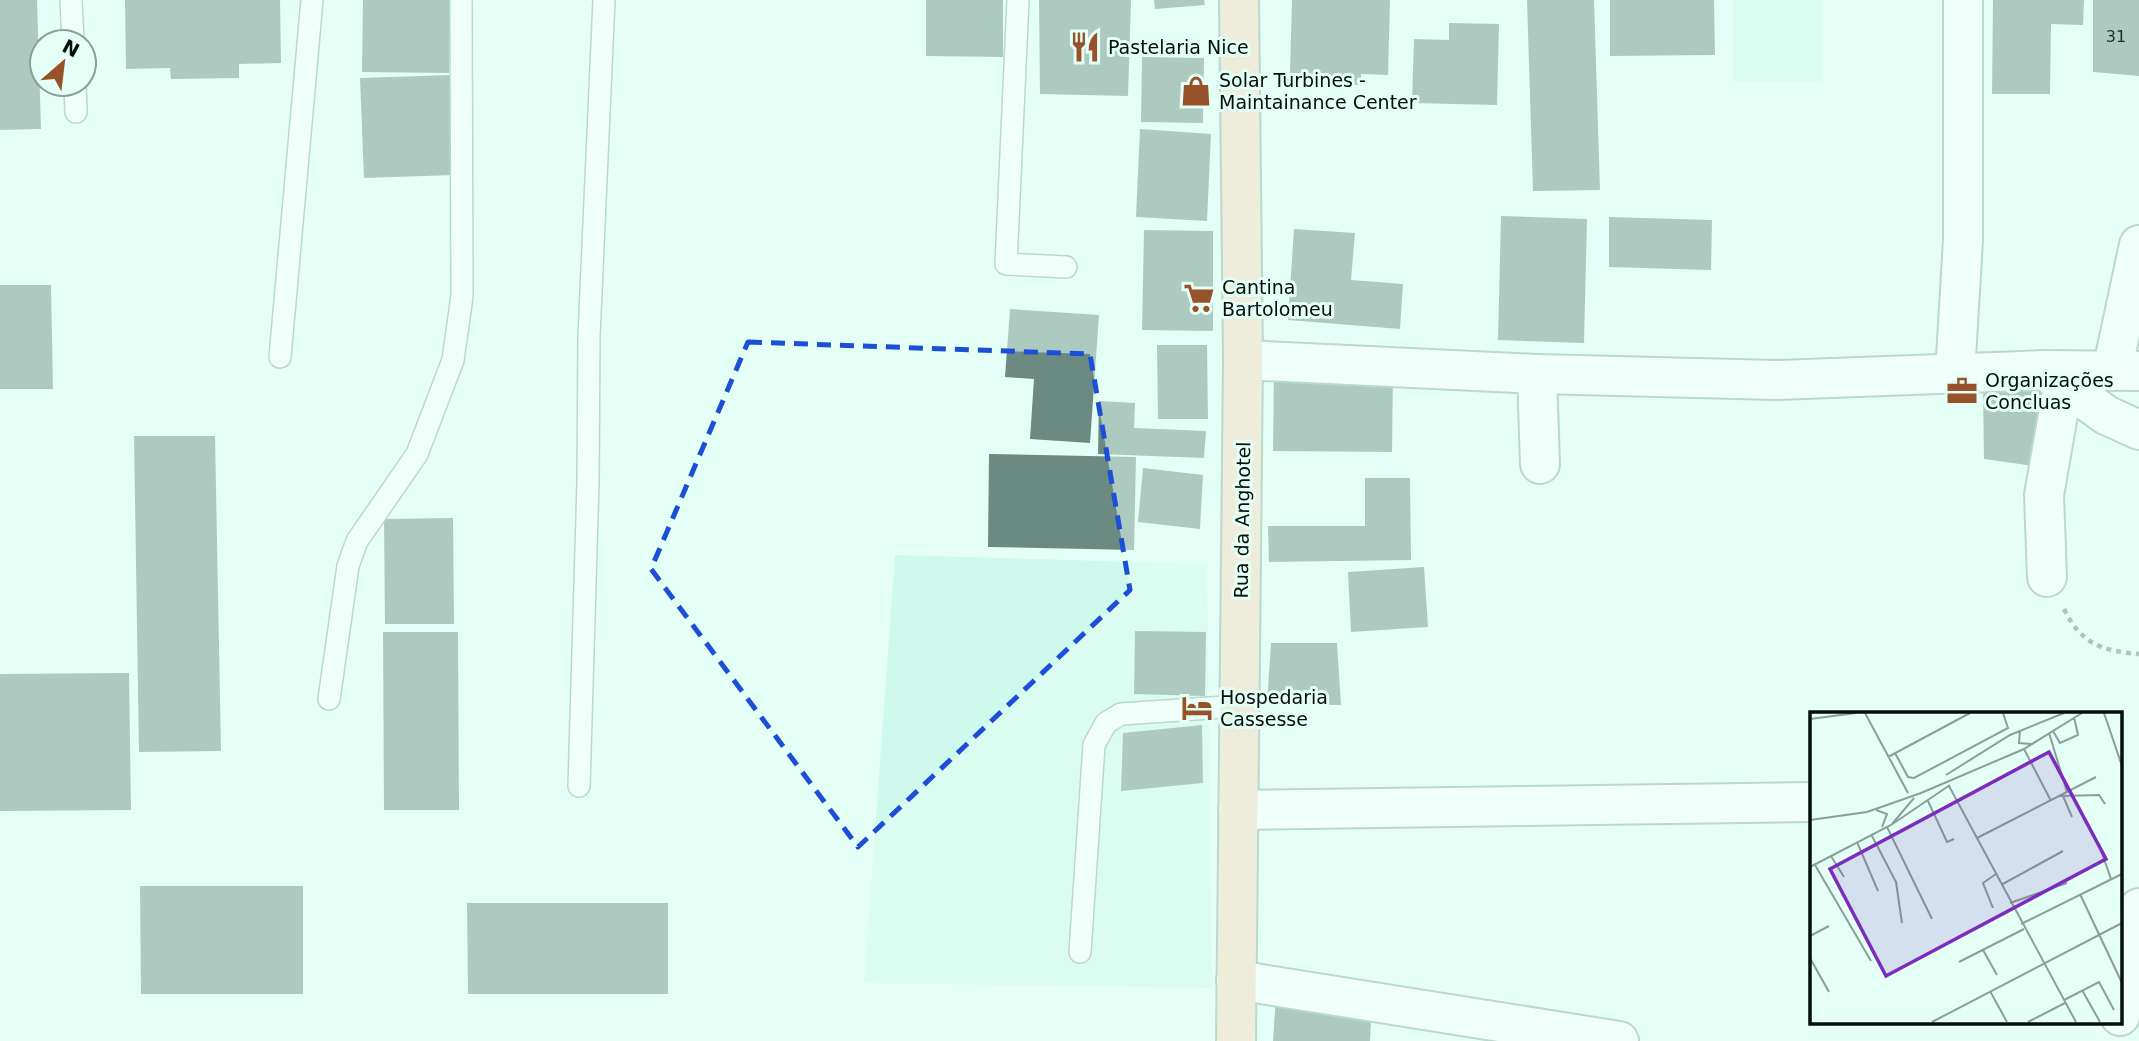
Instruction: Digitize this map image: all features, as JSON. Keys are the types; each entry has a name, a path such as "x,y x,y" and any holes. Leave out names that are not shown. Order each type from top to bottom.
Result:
{"main road":[{"name":"Rua da Anghotel","path":"1236,1041 1243,360 1239,0"}],"street":[{"path":"1955,374 1963,240 1962,0"},
{"path":"1243,360 1536,374 1776,380 1955,374 2054,378 2125,371 2139,245"},
{"path":"1536,374 1540,464"},
{"path":"2054,378 2106,415 2139,430"},
{"path":"2047,578 2044,495 2054,378"},
{"path":"1238,810 1810,802"},
{"path":"2122,1005 2139,908"},
{"path":"1236,980 1619,1041"}],"lane":[{"path":"71,0 72,28"},
{"path":"280,357 312,0"},
{"path":"329,699 348,566 357,541 417,454 453,360 462,296 461,0"},
{"path":"579,786 588,482 589,336 604,0"},
{"path":"1018,0 1006,264 1066,267"},
{"path":"76,98 76,112"},
{"path":"1080,952 1094,745 1106,723 1121,714 1240,706"}],"path":[{"path":"2090,643 2116,652 2139,654"}],"highlighted area":[{"path":"748,342 1090,354 1130,590 858,847 651,569"}],"shaded area":[{"path":"1733,0 1822,0 1823,81 1733,81"},
{"path":"895,555 1207,564 1212,988 864,983"}],"building":[{"path":"0,0 37,0 38,28 28,28 28,98 40,98 41,129 0,130"},
{"path":"125,0 280,0 281,63 239,64 239,78 171,79 170,68 126,69"},
{"path":"363,0 450,0 449,73 362,72"},
{"path":"926,0 1003,0 1003,57 926,56"},
{"name":"Pastelaria Nice","path":"1039,0 1131,0 1128,96 1040,94"},
{"path":"1154,0 1204,0 1205,5 1155,9"},
{"path":"1292,0 1390,0 1388,75 1361,74 1361,85 1315,84 1315,74 1290,73"},
{"path":"1527,0 1594,0 1600,190 1533,191"},
{"path":"1610,0 1714,0 1715,55 1610,56"},
{"path":"1993,0 2084,0 2083,25 2051,24 2050,94 1992,94"},
{"path":"2093,0 2139,0 2139,76 2093,72"},
{"path":"1449,23 1499,24 1497,105 1412,103 1414,39 1449,40"},
{"path":"1142,57 1204,58 1203,123 1141,122"},
{"path":"450,75 454,175 364,178 360,78"},
{"path":"1140,129 1211,134 1207,221 1136,217"},
{"path":"1501,216 1587,219 1584,343 1498,340"},
{"path":"1609,217 1712,220 1711,270 1609,267"},
{"path":"1294,229 1355,233 1351,280 1403,284 1400,329 1288,320"},
{"path":"1144,230 1213,231 1213,331 1142,330"},
{"path":"0,285 51,285 53,389 0,389"},
{"path":"1010,309 1099,315 1090,443 1030,439 1034,379 1005,377"},
{"path":"1157,345 1207,345 1208,419 1158,419"},
{"path":"1274,368 1393,370 1392,452 1273,451"},
{"path":"1983,388 2043,392 2041,467 1984,459"},
{"path":"1099,401 1135,403 1134,428 1206,431 1204,458 1098,454"},
{"path":"134,436 215,436 221,751 139,752"},
{"path":"989,454 1136,457 1134,550 988,547"},
{"path":"1143,468 1203,475 1200,529 1138,522"},
{"path":"1365,478 1410,478 1411,560 1269,562 1268,526 1365,526"},
{"path":"453,518 454,624 385,624 384,519"},
{"path":"1424,567 1428,627 1351,632 1348,572"},
{"path":"1135,631 1206,632 1205,696 1134,694"},
{"path":"383,632 458,632 459,810 384,810"},
{"path":"1271,643 1337,643 1341,705 1267,704"},
{"path":"129,673 131,810 0,811 0,674"},
{"path":"1202,725 1203,783 1121,791 1123,733"},
{"path":"140,886 303,886 303,994 141,994"},
{"path":"467,903 668,903 668,994 468,994"},
{"path":"1276,996 1372,1002 1370,1041 1273,1041"}],"place":[{"name":"Pastelaria Nice","path":"1085,47"},
{"name":"Solar Turbines - Maintainance Center","path":"1196,91"},
{"name":"Cantina Bartolomeu","path":"1199,298"},
{"name":"Organizações Concluas","path":"1962,391"},
{"name":"Hospedaria Cassesse","path":"1197,708"}]}
